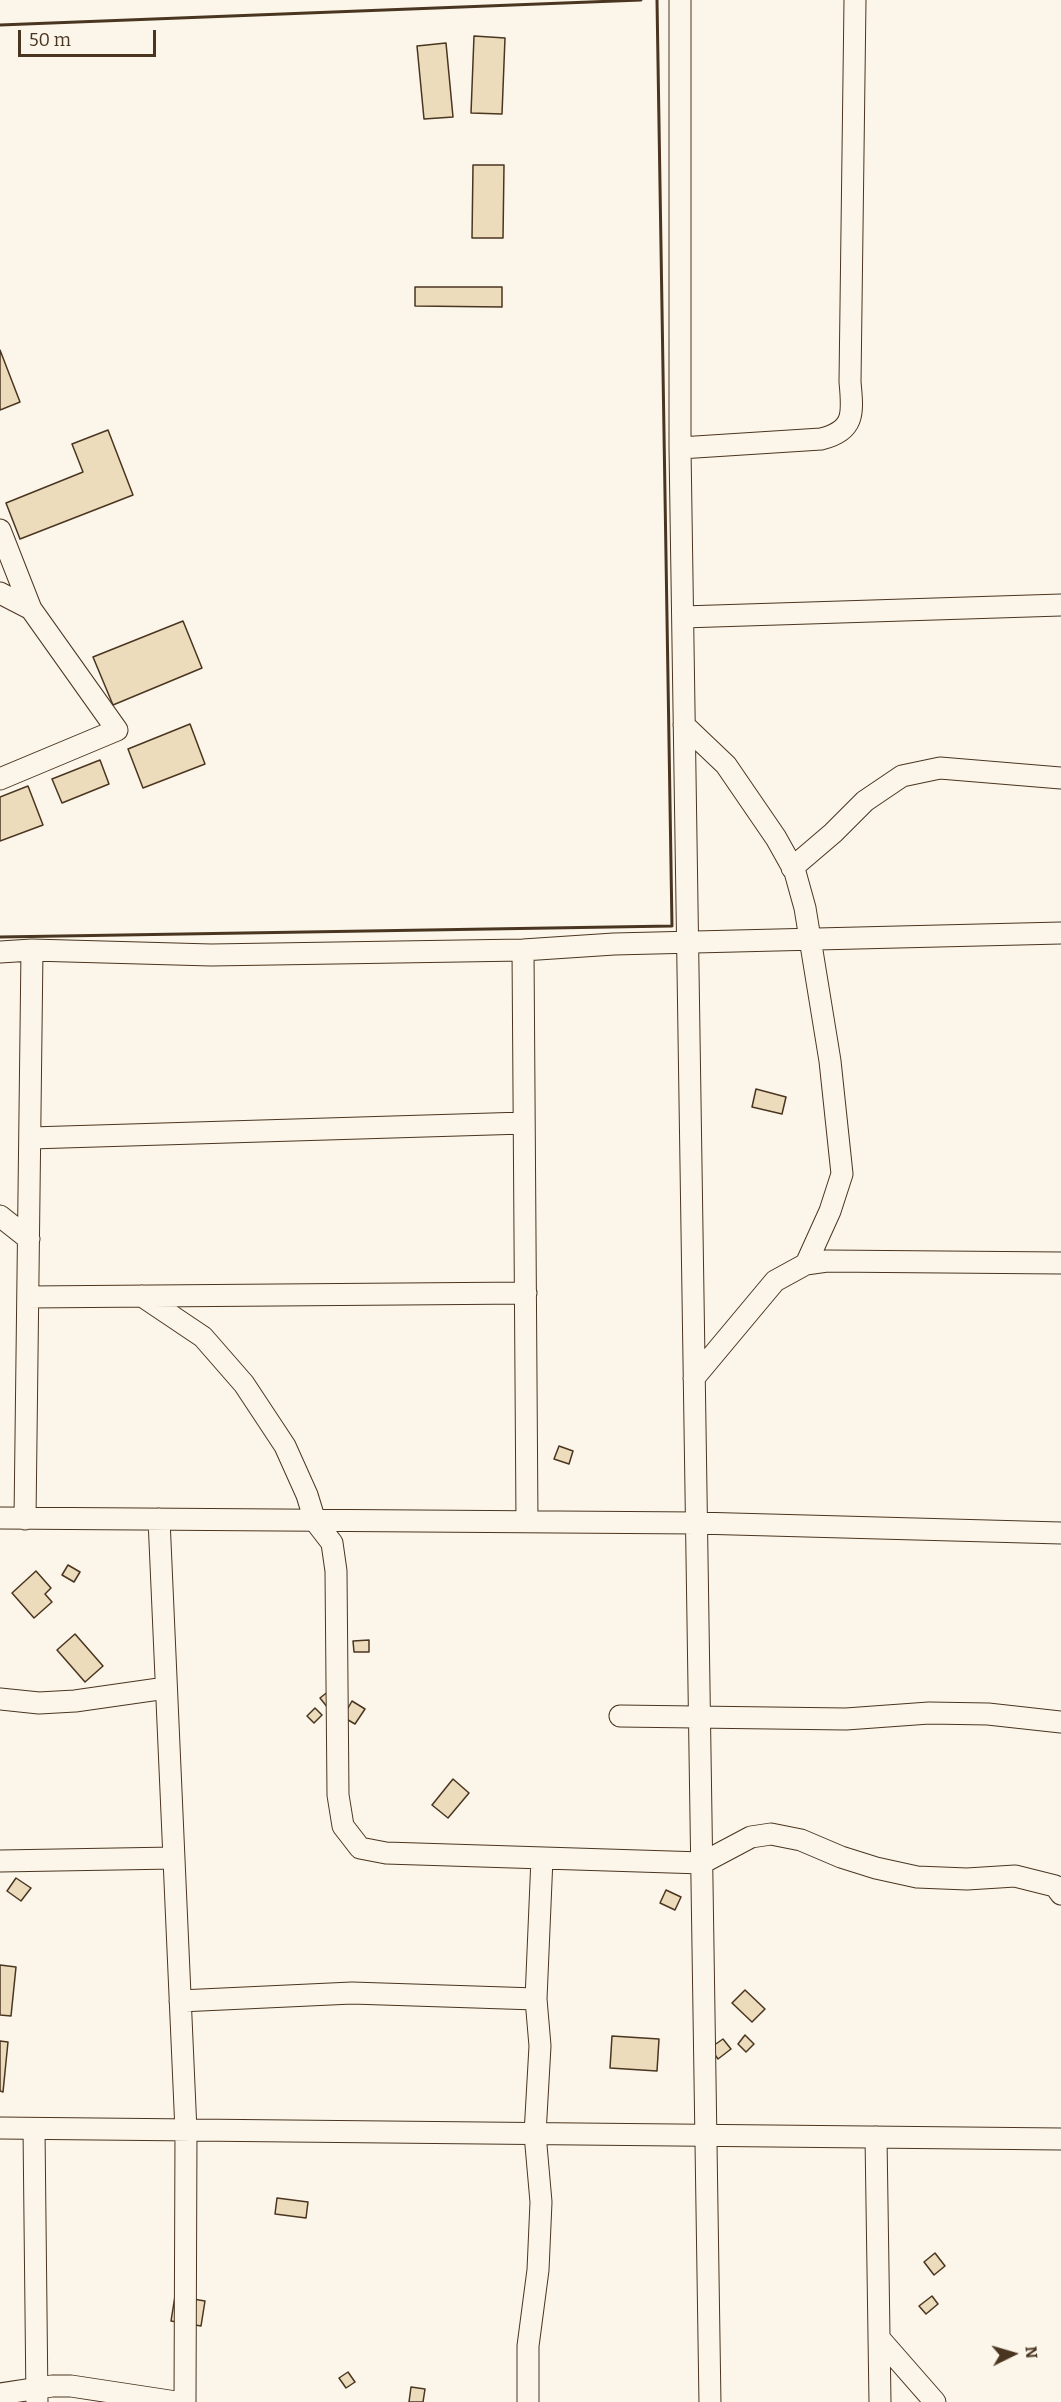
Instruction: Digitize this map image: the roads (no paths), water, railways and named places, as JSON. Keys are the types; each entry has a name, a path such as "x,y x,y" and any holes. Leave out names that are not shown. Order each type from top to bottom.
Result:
{"street":[{"path":"680,0 680,448 710,2402"},
{"path":"680,448 820,439 836,436 847,426 852,404 850,382 855,0"},
{"path":"0,530 31,609 117,730 0,779"},
{"path":"0,593 31,609"},
{"path":"683,617 1061,605"},
{"path":"684,725 726,765 776,838 792,868 805,908 830,1062 842,1174 830,1211 806,1264"},
{"path":"792,868 833,833 865,801 902,776 940,768 1061,778"},
{"path":"0,952 32,950 210,955 523,951 614,944 1061,933"},
{"path":"25,1519 32,950"},
{"path":"523,951 527,1522"},
{"path":"31,1138 524,1123"},
{"path":"0,1216 28,1239"},
{"path":"694,1378 775,1281 806,1264 827,1261 1059,1266"},
{"path":"28,1297 526,1293"},
{"path":"142,1296 203,1337 244,1384 285,1446 308,1495 315,1521 332,1543 336,1571 338,1795 343,1826 360,1848 386,1853 702,1863 751,1837 771,1834 801,1840 841,1857 876,1868 917,1877 967,1879 1015,1876 1055,1886 1061,1894"},
{"path":"0,1518 697,1523 1061,1533"},
{"path":"159,1520 186,2131 185,2402"},
{"path":"0,1699 39,1703 75,1701 166,1688"},
{"path":"620,1716 846,1719 929,1713 988,1714 1061,1722"},
{"path":"0,1861 174,1858"},
{"path":"528,2402 528,2346 538,2270 541,2202 535,2134 540,2046 536,1999 542,1858"},
{"path":"180,2001 352,1993 536,1999"},
{"path":"0,2128 1061,2139"},
{"path":"34,2129 37,2395"},
{"path":"876,2138 880,2402"},
{"path":"879,2338 935,2402"},
{"path":"0,2394 37,2395 71,2386 176,2402"}]}
